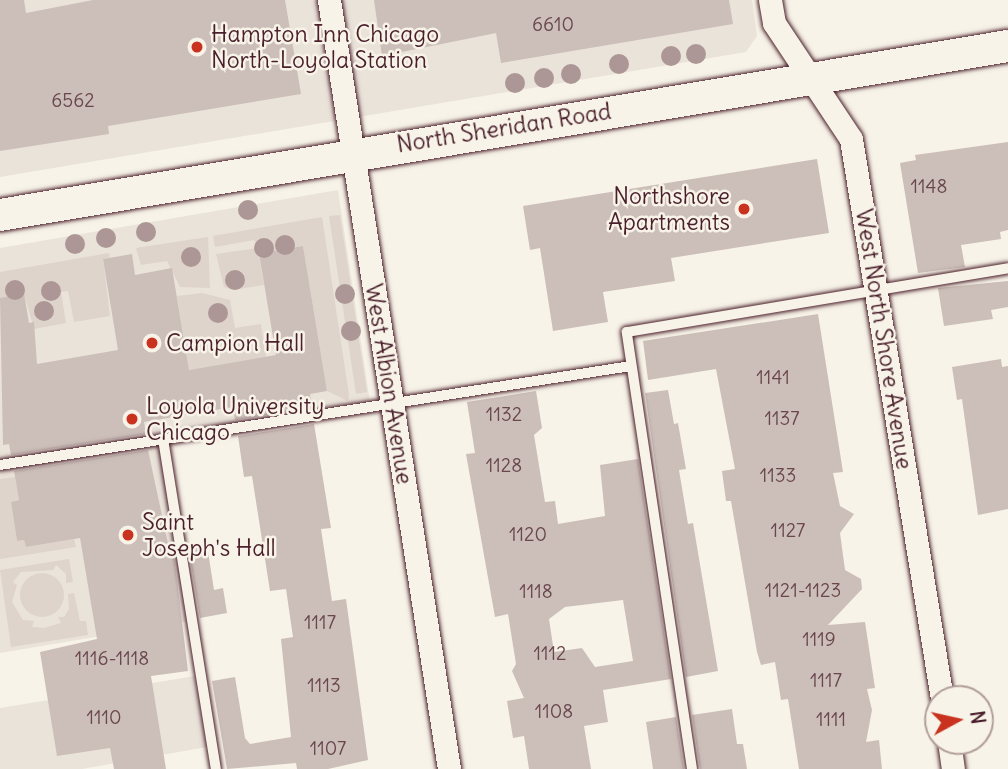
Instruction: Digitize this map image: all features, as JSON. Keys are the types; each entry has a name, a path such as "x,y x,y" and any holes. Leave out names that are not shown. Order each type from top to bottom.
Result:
{"main road":[{"name":"North Sheridan Road","path":"0,215 354,153 1008,46"}],"street":[{"name":"West Albion Avenue","path":"329,0 449,769"},
{"name":"West North Shore Avenue","path":"770,0 774,23 851,139 940,685"}],"lane":[{"path":"692,769 626,332 1008,268"},
{"path":"0,465 631,366"},
{"path":"163,439 216,769"}],"shaded area":[{"path":"0,0 752,0 757,36 746,52 0,177"},
{"name":"Loyola University Chicago","path":"338,190 370,402 159,436 190,621 0,653 0,248"},
{"path":"340,215 367,392 356,394 329,216"},
{"path":"322,217 348,401 327,391 303,246 261,253 254,240 215,247 213,236"},
{"path":"208,237 210,288 180,287 167,261 141,265 136,248"},
{"path":"258,248 264,285 233,290 224,287 216,254"},
{"path":"109,253 110,257 103,259 110,316 74,322 68,291 61,292 66,323 34,329 24,294 0,298 0,272"},
{"path":"202,293 230,300 235,328 261,324 266,357 189,370 177,296"},
{"path":"15,477 19,500 11,502 17,541 24,540 26,547 74,539 76,547 0,559 0,479"},
{"path":"69,559 73,582 66,583 66,574 56,565 53,570 21,572 13,582 17,585 12,602 23,620 34,621 32,627 44,628 61,623 58,617 64,617 69,609 68,594 74,593 80,621 86,621 88,635 11,647 0,570"},
{"path":"42,573 57,580 64,595 57,610 42,617 27,610 20,595 27,580"},
{"path":"195,676 207,747 82,769 0,769 0,708"}],"building":[{"path":"0,0 24,0 26,13 93,0 285,0 301,94 108,126 109,134 0,151"},
{"path":"374,0 729,0 733,24 501,63 496,33 382,56"},
{"path":"1008,142 1008,230 1000,232 1001,239 961,245 965,267 918,273 900,163 916,160 915,155"},
{"path":"817,159 829,233 671,258 675,281 603,292 608,322 553,331 540,248 530,250 523,206"},
{"name":"Campion Hall","path":"303,246 327,391 310,394 312,408 235,420 233,407 144,422 146,434 11,455 9,444 3,445 0,298 24,293 29,323 34,322 37,364 118,350 103,259 132,254 135,275 172,268 189,370 276,355 259,253"},
{"path":"1008,281 1008,307 991,310 993,319 944,326 938,288"},
{"path":"818,314 843,472 833,473 840,506 854,514 840,533 845,570 861,579 862,589 828,625 865,622 875,688 867,689 872,710 866,742 879,740 882,769 799,769 788,699 781,700 775,662 761,665 757,652 731,501 726,501 722,471 735,469 716,369 648,380 643,341"},
{"path":"1001,359 1002,367 1008,366 1008,509 978,515 962,399 957,400 952,367"},
{"path":"668,390 674,424 678,423 686,469 679,470 688,524 693,523 718,671 686,677 645,393"},
{"path":"536,391 542,428 534,435 545,502 555,501 558,524 605,516 600,465 638,459 671,679 603,690 608,722 584,726 591,769 529,769 524,736 513,738 507,701 524,698 512,671 516,664 508,614 495,617 466,454 475,453 467,402","holes":["623,600 633,661 595,667 582,648 554,652 549,619 565,607"]},
{"path":"314,424 331,528 321,529 332,601 346,599 368,760 328,769 297,769 296,763 227,769 212,681 235,677 245,738 250,744 291,737 281,639 293,637 286,589 270,591 252,476 244,477 238,436"},
{"path":"148,450 169,548 173,548 188,671 151,676 166,769 114,769 110,748 57,756 40,652 97,639 80,538 26,547 24,540 17,541 11,502 19,500 14,471"},
{"path":"207,545 214,590 223,588 227,613 200,618 188,547"},
{"path":"732,709 737,744 743,744 747,769 700,769 692,715"},
{"path":"676,717 684,769 653,769 646,722"}],"place":[{"name":"Hampton Inn Chicago North-Loyola Station","path":"197,47"},
{"name":"Northshore Apartments","path":"744,209"},
{"name":"Campion Hall","path":"152,343"},
{"name":"Loyola University Chicago","path":"132,419"},
{"name":"Saint Joseph's Hall","path":"128,535"}]}
